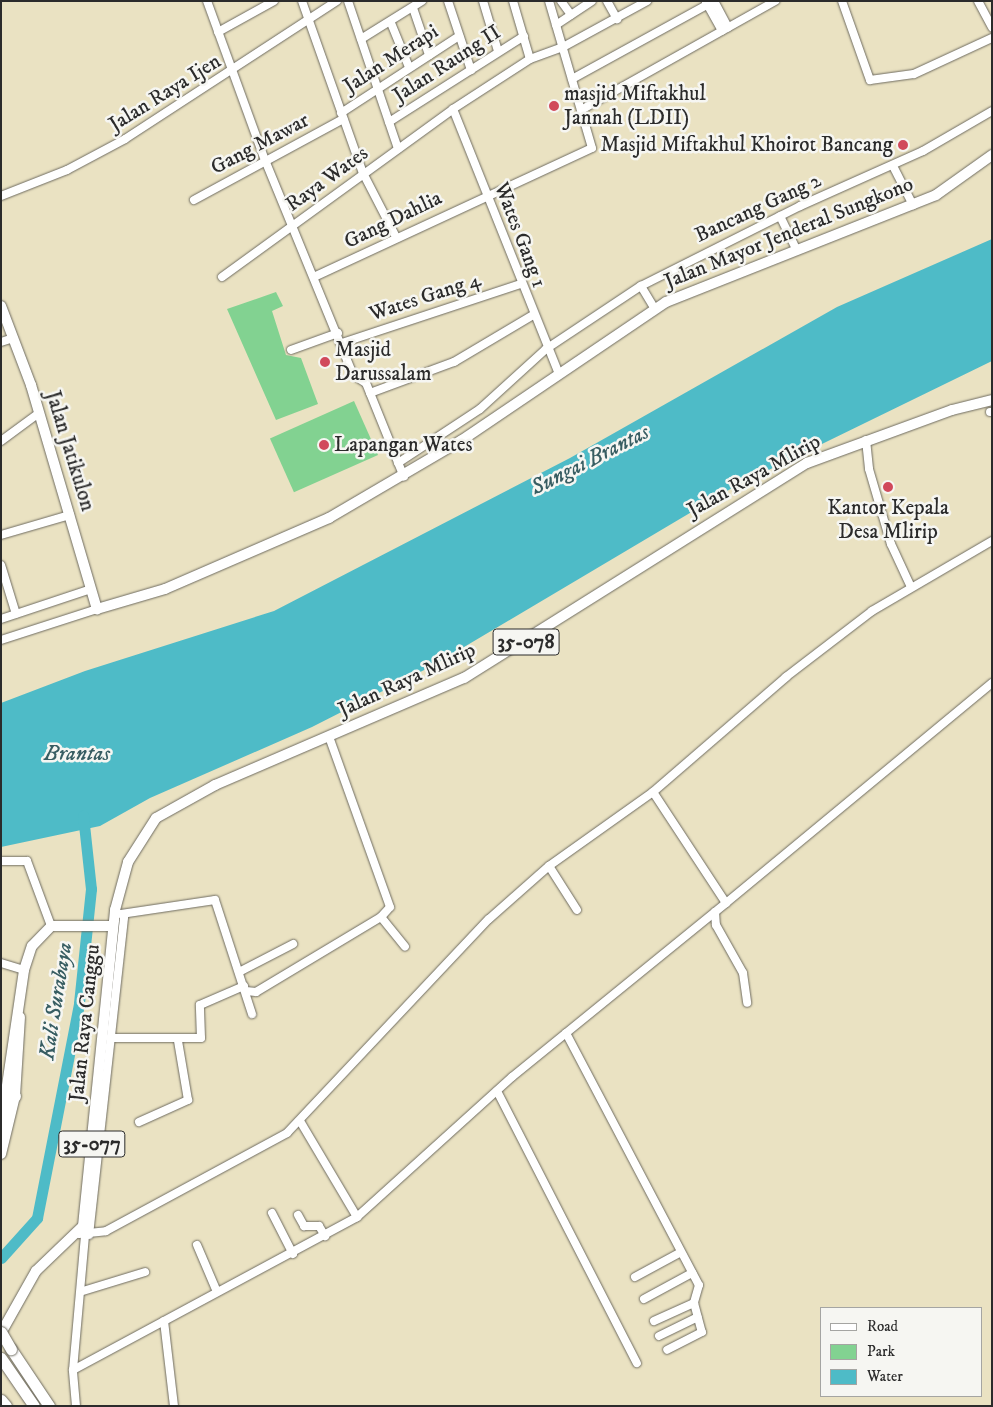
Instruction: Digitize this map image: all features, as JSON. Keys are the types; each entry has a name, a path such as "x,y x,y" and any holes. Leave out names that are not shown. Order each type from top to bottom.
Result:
{"highway":[{"path":"1,1333 49,1406"},
{"path":"4,1363 34,1406"},
{"path":"1,1400 6,1406"}],"main road":[{"name":"Jalan Mayor Jenderal Sungkono","path":"98,609 165,588 280,541 404,477 654,308 796,249 913,206 936,195 992,155"},
{"name":"Jalan Jatikulon","path":"1,306 39,413 98,609"},
{"name":"Jalan Raya Mlirip","path":"112,926 115,910 136,844 162,812 464,678 538,635 786,475 866,440 992,400"},
{"path":"1,1126 20,1011 24,970 32,946 56,925 112,926"},
{"name":"Jalan Raya Canggu","path":"84,1235 107,1022 112,926"},
{"path":"1,1154 7,1096"},
{"path":"1,1333 36,1271 84,1235"}],"street":[{"path":"207,1 265,160 316,276 353,375 366,383 404,477"},
{"path":"218,32 274,1"},
{"path":"302,1 362,173 396,237"},
{"name":"Jalan Raya Ijen","path":"1,196 82,163 233,71 310,22 337,1"},
{"path":"348,1 398,149"},
{"path":"361,40 391,23 422,1"},
{"path":"448,1 471,70"},
{"path":"483,1 498,51"},
{"path":"512,1 530,59"},
{"path":"549,1 581,110 775,1"},
{"path":"560,1 571,15"},
{"path":"556,25 592,1"},
{"path":"607,1 617,19"},
{"name":"Raya Wates","path":"222,277 362,173 453,109 530,59 563,47 647,1"},
{"path":"842,1 870,80 914,74 992,38"},
{"path":"978,1 992,27"},
{"path":"572,79 710,2 725,29"},
{"path":"413,8 429,55"},
{"path":"391,23 410,68"},
{"name":"Jalan Merapi","path":"342,116 378,87 459,36"},
{"name":"Jalan Raung II","path":"389,122 524,36"},
{"name":"Wates Gang 1","path":"453,109 520,284 546,349 558,372"},
{"name":"Gang Dahlia","path":"316,276 486,195 592,148 581,110"},
{"name":"Bancang Gang 2","path":"398,463 480,409 546,349 641,286 780,216 893,166 992,111"},
{"name":"Gang Mawar","path":"194,200 342,116"},
{"path":"893,166 913,206"},
{"path":"780,216 796,249"},
{"name":"Wates Gang 4","path":"342,343 520,284"},
{"path":"641,286 654,308"},
{"path":"370,393 454,362 533,316"},
{"path":"291,350 338,333"},
{"path":"1,342 13,338"},
{"path":"480,409 489,421"},
{"path":"1,441 39,413"},
{"path":"866,440 870,469 891,544 911,587"},
{"path":"1,535 70,515"},
{"path":"84,1235 106,1231 264,1148 300,1121 432,978 549,866 653,792 786,677 911,587 992,541"},
{"path":"1,564 16,614"},
{"path":"1,619 91,589"},
{"path":"1,640 98,609"},
{"path":"73,1370 217,1292 293,1254 357,1217 497,1091 566,1033 992,684"},
{"path":"111,1038 178,1040 204,1036 202,1004 245,988 256,992 381,916 389,909 389,900 329,738"},
{"path":"653,792 726,902"},
{"path":"1,861 27,861 56,925"},
{"path":"549,866 576,910"},
{"path":"115,910 124,916 214,900 245,988 252,1014"},
{"path":"715,912 716,925 743,973 747,1003"},
{"path":"76,1406 73,1370 83,1292 84,1235 111,1038 124,916"},
{"path":"381,916 405,947"},
{"path":"239,972 293,944"},
{"path":"1,963 24,970"},
{"path":"566,1033 699,1289 694,1303 702,1332 667,1350"},
{"path":"139,1122 187,1101 178,1040"},
{"path":"497,1091 637,1363"},
{"path":"300,1121 357,1217"},
{"path":"272,1212 293,1254"},
{"path":"298,1215 304,1226 319,1226 325,1236"},
{"path":"197,1245 217,1292"},
{"path":"635,1277 681,1252"},
{"path":"83,1292 145,1272"},
{"path":"644,1299 692,1273"},
{"path":"654,1321 694,1303"},
{"path":"659,1336 698,1317"},
{"path":"164,1321 174,1406"}],"green space":[{"path":"276,292 283,306 272,311 286,355 301,358 318,404 276,420 227,309"},
{"name":"Lapangan Wates","path":"354,401 378,455 294,492 270,438"}],"water":[{"name":"Brantas","path":"992,239 992,361 732,488 432,666 312,727 150,798 100,826 1,847 1,703 85,671 274,611 570,458 837,307"}],"waterway":[{"name":"Kali Surabaya","path":"1,1258 37,1218 79,1003 91,889 83,815"}],"place":[{"name":"masjid Miftakhul Jannah (LDII)","path":"554,106"},
{"name":"Masjid Miftakhul Khoirot Bancang","path":"903,145"},
{"name":"Masjid Darussalam","path":"325,362"},
{"name":"Lapangan Wates","path":"324,445"},
{"name":"Kantor Kepala Desa Mlirip","path":"888,487"}],"water label":[{"name":"Sungai Brantas","path":"590,460"}]}
